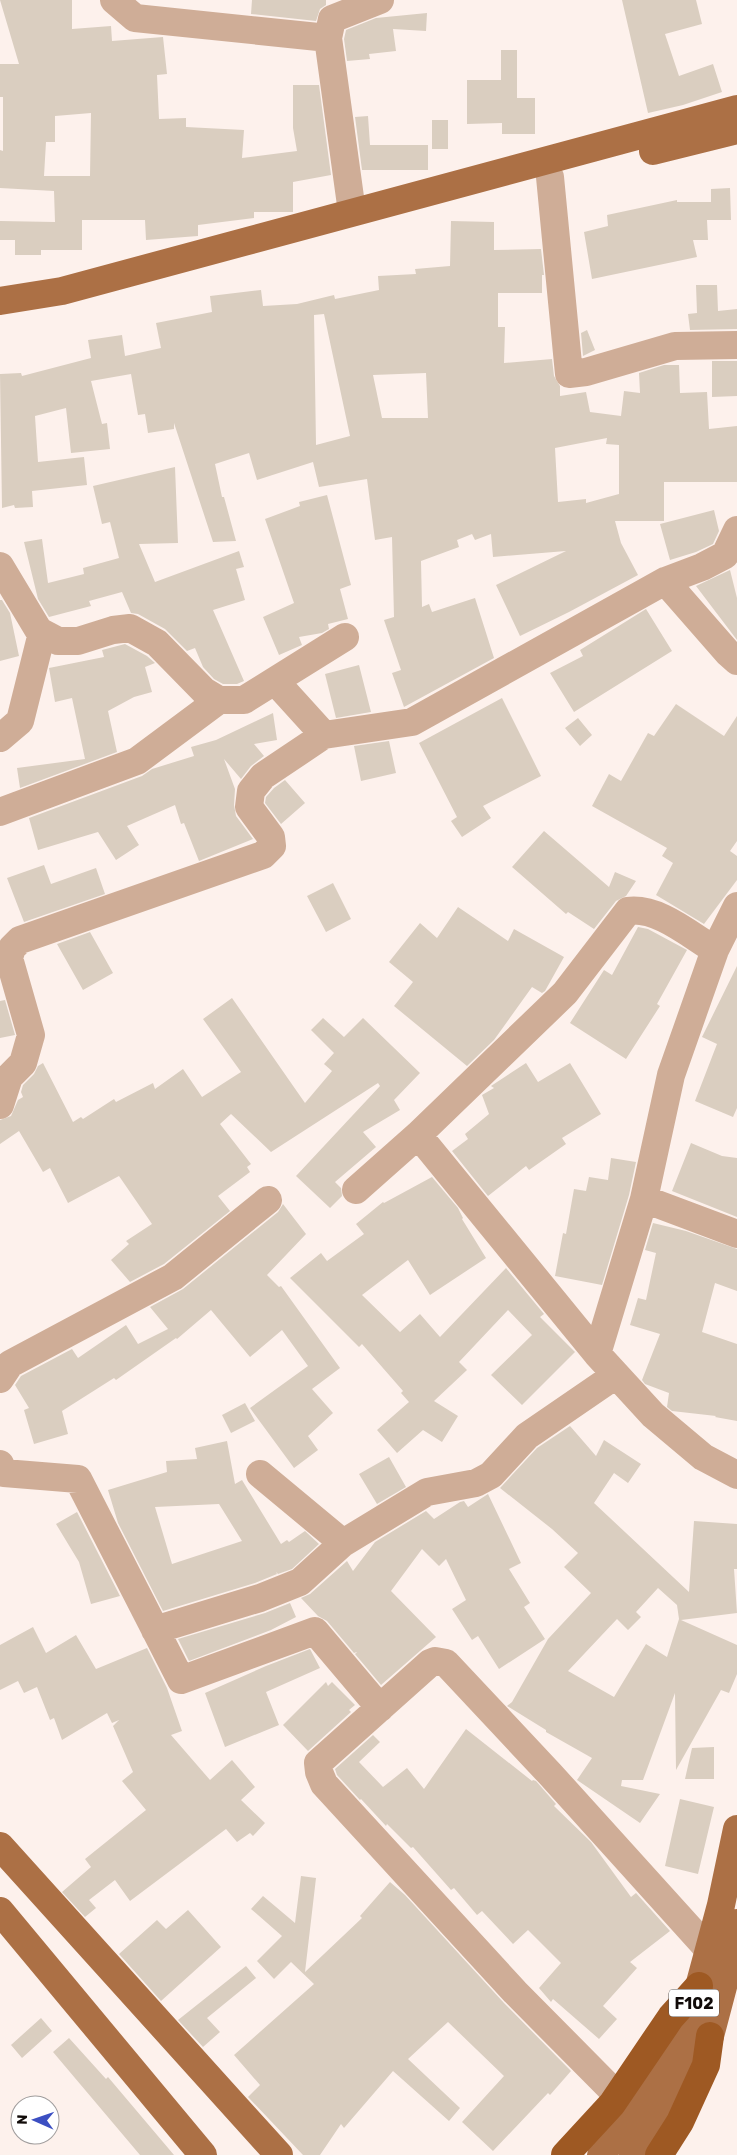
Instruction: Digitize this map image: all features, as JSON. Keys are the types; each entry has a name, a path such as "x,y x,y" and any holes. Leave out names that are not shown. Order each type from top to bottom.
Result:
{"highway":[{"path":"565,2155 618,2096 671,2017 699,1986"},
{"path":"659,2155 680,2122 706,2065 710,2036"}],"main road":[{"path":"0,301 62,291 737,109"},
{"path":"0,318 64,306 195,272 363,224 737,130"},
{"name":"F102","path":"601,2155 646,2095 689,2024 709,1950 737,1829"},
{"path":"0,1846 279,2155"},
{"path":"0,1910 203,2155"},
{"name":"F102","path":"633,2155 690,2076 710,2036 730,1960 737,1923"}],"street":[{"path":"114,0 135,18 328,38"},
{"path":"352,212 328,38 332,19 380,0"},
{"path":"550,177 569,374 581,373 675,346 737,345"},
{"path":"0,1105 8,1077 22,1063 31,1035 9,958 12,948 20,940 263,855 272,846 271,837 249,807 251,791 263,776 324,735 412,722 665,581 702,567 726,555 737,530"},
{"path":"0,566 42,633 58,641 78,641 113,630 130,628 157,643 204,691 219,700 244,700 345,637"},
{"path":"665,581 726,649"},
{"path":"0,738 20,721 42,633"},
{"path":"275,681 324,735"},
{"path":"0,812 137,761 219,700"},
{"path":"597,1354 644,1199 671,1075 715,950 737,906"},
{"path":"356,1190 418,1135 564,992 628,911 638,910 662,918 715,950"},
{"path":"418,1135 597,1354 653,1415 703,1457 737,1475"},
{"path":"644,1199 737,1234"},
{"path":"0,1379 10,1364 173,1276 268,1200"},
{"path":"155,1630 260,1598 300,1582 343,1543 427,1492 476,1482 491,1475 527,1436 616,1375"},
{"path":"0,1464 4,1473 78,1479 181,1680 314,1631 380,1708"},
{"path":"260,1474 343,1543"},
{"path":"618,2096 515,1992 324,1784 319,1772 318,1763 430,1663 436,1661 446,1663 550,1774 709,1950"}],"building":[{"path":"0,0 72,0 72,29 111,26 112,41 163,37 167,74 157,75 159,119 186,118 186,127 244,130 242,158 297,151 293,128 293,85 319,85 331,175 293,182 293,212 254,212 254,218 198,225 198,236 146,240 145,220 82,220 82,250 41,250 41,255 15,255 15,240 0,240 0,221 55,222 54,191 0,188 0,150 3,151 3,97 0,97 0,64 19,64","holes":["91,113 90,176 44,176 46,142 55,142 55,116"]},
{"path":"252,0 326,0 326,5 320,9 316,21 251,14"},
{"path":"622,0 696,0 702,24 665,34 679,76 713,64 722,92 683,105 648,113"},
{"path":"427,13 426,31 393,29 396,51 369,54 370,59 347,61 344,39 346,30 376,18"},
{"path":"501,50 517,50 517,98 535,98 535,134 502,134 502,123 467,124 467,80 501,80"},
{"path":"368,116 370,145 428,145 428,170 362,170 355,117"},
{"path":"432,120 448,120 448,149 432,149"},
{"path":"730,188 731,220 707,220 708,240 693,240 697,257 592,279 584,232 608,226 607,215 677,200 677,202 711,202 711,189"},
{"path":"451,221 494,222 494,250 541,249 544,275 542,275 542,293 498,293 498,327 505,327 504,363 552,359 554,376 560,386 560,396 586,392 590,412 621,416 624,391 640,393 639,373 664,365 679,365 680,393 707,392 709,429 737,426 737,482 664,482 664,521 615,521 621,543 638,575 520,636 496,585 566,551 493,557 491,534 475,540 472,534 457,540 459,547 421,561 422,607 429,604 432,612 475,598 494,658 404,707 392,673 401,670 384,620 394,617 392,537 375,540 367,479 319,487 313,462 257,480 249,453 215,464 222,497 224,497 236,541 213,542 174,423 174,429 148,433 145,414 138,415 131,374 91,381 102,424 107,423 110,449 71,453 66,408 35,416 38,462 84,457 87,485 32,491 33,507 15,508 14,505 2,508 0,374 21,373 22,376 91,358 88,340 122,335 125,356 161,348 156,323 212,312 210,296 261,290 263,306 297,304 334,295 335,299 379,290 378,276 416,274 415,269 450,266","holes":["324,314 350,436 316,445 314,315","426,373 428,418 382,418 373,375","607,438 606,444 619,445 619,494 586,503 586,499 558,502 555,448"]},
{"path":"696,285 717,285 718,311 737,309 737,329 690,330 688,314 697,313"},
{"path":"587,330 595,350 583,356 581,333"},
{"path":"712,361 737,361 737,396 712,397"},
{"path":"175,467 178,543 139,544 155,582 239,551 244,567 236,569 245,600 213,610 244,681 237,684 223,684 214,679 203,667 195,648 187,651 165,629 138,614 131,613 122,592 89,601 91,606 49,617 38,599 24,542 42,539 48,583 84,574 83,568 119,558 110,522 102,524 93,486"},
{"path":"327,495 351,585 340,589 348,619 328,624 329,629 322,633 299,637 302,645 279,655 263,617 294,603 265,519 300,506 299,502"},
{"path":"714,510 719,531 713,544 696,552 670,560 660,524"},
{"path":"730,570 737,598 737,640 696,586"},
{"path":"0,600 2,600 10,613 19,656 0,661"},
{"path":"646,609 672,651 574,712 550,673 583,656 580,650"},
{"path":"125,644 147,656 155,663 145,667 152,692 134,697 108,711 117,752 20,788 17,768 85,759 72,698 55,702 49,668 104,657 102,650"},
{"path":"359,665 371,712 336,718 325,674"},
{"path":"502,698 541,776 483,806 491,818 462,837 451,821 457,817 419,743"},
{"path":"676,704 724,736 737,716 737,841 730,851 737,856 737,880 704,924 656,895 673,863 662,856 667,848 592,806 609,774 621,781 648,733 654,736"},
{"path":"273,713 277,740 254,744 264,756 251,766 241,779 224,759 235,789 234,805 236,816 253,839 199,861 184,823 181,824 175,805 127,826 139,845 116,860 98,832 38,850 29,818 142,776 152,769 194,756 191,747 216,740"},
{"path":"578,718 592,735 580,746 565,728"},
{"path":"389,741 396,773 361,781 354,746"},
{"path":"285,780 305,803 281,824 265,803 266,797"},
{"path":"544,831 609,887 615,872 636,881 626,896 616,901 594,929 568,912 566,914 512,867"},
{"path":"44,865 51,884 96,868 105,894 24,922 7,878"},
{"path":"333,883 351,919 326,932 307,896"},
{"path":"458,907 508,941 514,929 564,957 545,991 542,993 532,987 494,1040 467,1066 394,1006 413,982 389,962 420,923 437,938"},
{"path":"638,927 648,929 687,950 657,1004 660,1006 626,1059 570,1023 604,970 612,975"},
{"path":"90,932 113,973 83,990 57,944"},
{"path":"737,966 737,1108 733,1117 695,1101 717,1044 702,1037"},
{"path":"232,998 305,1103 332,1071 324,1064 334,1053 311,1030 323,1018 344,1037 363,1018 420,1073 394,1100 400,1110 363,1132 376,1147 335,1182 341,1188 342,1196 330,1208 296,1176 380,1086 378,1083 271,1152 231,1114 220,1124 251,1164 247,1167 250,1172 218,1196 230,1211 164,1264 130,1282 111,1260 129,1244 126,1241 152,1224 119,1176 68,1203 50,1168 43,1172 19,1131 0,1144 0,1120 11,1116 18,1100 23,1097 21,1092 23,1085 34,1074 38,1066 43,1063 73,1122 81,1117 83,1119 114,1099 116,1102 153,1083 155,1089 183,1069 202,1097 241,1072 203,1019"},
{"path":"5,1000 15,1035 0,1038 0,1001"},
{"path":"526,1063 538,1082 570,1063 601,1114 562,1138 566,1144 529,1170 526,1166 488,1196 452,1151 468,1139 465,1134 489,1114 482,1095 494,1088 491,1086"},
{"path":"691,1143 722,1156 737,1158 737,1217 672,1191"},
{"path":"611,1158 636,1162 629,1195 602,1285 555,1276 563,1233 566,1234 574,1189 586,1191 589,1177 608,1180"},
{"path":"432,1177 458,1208 462,1219 486,1258 430,1295 408,1260 362,1295 400,1332 420,1314 440,1337 506,1268 544,1314 540,1317 575,1352 522,1405 491,1375 532,1335 508,1310 459,1362 467,1370 434,1401 458,1416 442,1442 423,1430 397,1453 377,1430 409,1402 401,1393 403,1391 362,1344 359,1347 290,1278 321,1253 327,1261 364,1234 356,1224 383,1202"},
{"path":"283,1204 306,1234 267,1275 279,1287 281,1286 340,1368 312,1389 333,1413 308,1436 318,1450 294,1468 250,1408 308,1366 282,1330 250,1357 211,1310 177,1339 116,1380 114,1378 62,1411 68,1434 34,1444 24,1410 29,1408 15,1385 21,1376 72,1349 78,1358 126,1325 138,1344 168,1329 150,1307 183,1289 278,1212"},
{"path":"653,1223 686,1231 737,1249 737,1291 715,1283 702,1332 737,1344 737,1421 716,1416 672,1411 667,1407 669,1393 645,1384 642,1380 660,1334 630,1325 638,1298 646,1300 656,1253 645,1250"},
{"path":"245,1403 255,1421 231,1433 222,1415"},
{"path":"570,1426 596,1456 604,1440 641,1464 628,1483 614,1473 594,1503 689,1592 694,1521 737,1524 737,1569 734,1569 737,1613 681,1620 737,1645 737,1674 729,1693 721,1690 676,1770 675,1693 643,1780 622,1780 621,1786 660,1794 640,1823 577,1780 592,1758 546,1732 546,1730 507,1706 512,1702 548,1639 591,1593 564,1567 578,1553 552,1529 500,1488 537,1448","holes":["658,1588 677,1605 679,1619 667,1657 646,1644 614,1697 568,1671 617,1619 628,1630 641,1617 636,1612"]},
{"path":"227,1441 235,1484 242,1480 281,1544 287,1540 289,1542 305,1531 319,1544 292,1569 278,1574 276,1572 277,1574 255,1583 163,1611 118,1523 108,1490 167,1472 166,1461 197,1459 195,1448","holes":["219,1504 242,1541 172,1564 155,1507"]},
{"path":"389,1457 406,1487 377,1504 359,1474"},
{"path":"488,1494 521,1563 509,1569 530,1603 524,1607 545,1639 499,1669 478,1636 472,1640 452,1609 466,1600 446,1559 439,1566 422,1549 391,1591 436,1637 381,1685 355,1654 357,1652 354,1653 327,1621 318,1616 301,1598 310,1594 347,1561 353,1571 375,1542 426,1511 434,1519 460,1502 464,1501 468,1507"},
{"path":"77,1512 120,1596 91,1604 79,1562 56,1524"},
{"path":"290,1603 296,1617 271,1630 189,1661 178,1639 265,1613"},
{"path":"33,1627 46,1653 76,1635 96,1669 147,1648 167,1688 182,1731 171,1735 210,1780 232,1760 255,1787 241,1800 265,1823 253,1836 250,1833 237,1842 226,1829 130,1901 115,1880 89,1900 96,1908 85,1917 62,1892 91,1867 85,1859 146,1810 122,1781 133,1772 113,1726 119,1720 112,1723 107,1713 62,1740 54,1718 50,1720 37,1687 24,1693 18,1681 0,1690 0,1645"},
{"path":"310,1649 320,1668 266,1692 279,1725 225,1747 205,1693"},
{"path":"326,1682 328,1686 332,1682 355,1705 349,1710 351,1712 308,1751 283,1725"},
{"path":"466,1729 532,1781 536,1781 556,1804 554,1806 591,1842 631,1897 636,1893 670,1931 630,1962 637,1968 603,2006 617,2019 599,2039 553,1999 551,2002 539,1988 561,1963 528,1930 513,1944 482,1911 477,1915 454,1888 451,1890 413,1847 411,1848 387,1824 386,1826 360,1800 337,1775 335,1769 373,1735 380,1742 359,1762 383,1787 407,1768 424,1789"},
{"path":"714,1747 714,1779 685,1779 692,1748"},
{"path":"680,1799 714,1807 698,1874 665,1866"},
{"path":"301,1876 316,1878 305,1972 362,1918 360,1916 390,1882 405,1895 504,2003 571,2071 550,2095 548,2093 493,2151 462,2122 504,2076 448,2022 408,2059 460,2108 449,2121 393,2071 344,2128 341,2124 320,2155 303,2155 248,2097 260,2085 234,2055 314,1984 291,1962 274,1979 257,1961 282,1936 251,1909 263,1896 295,1923"},
{"path":"188,1910 221,1947 161,2001 119,1954 157,1920 166,1929"},
{"path":"246,1966 256,1978 207,2018 220,2032 203,2047 178,2020"},
{"path":"41,2018 52,2031 22,2058 11,2045"},
{"path":"69,2038 106,2079 108,2077 174,2155 140,2155 53,2052"}]}
